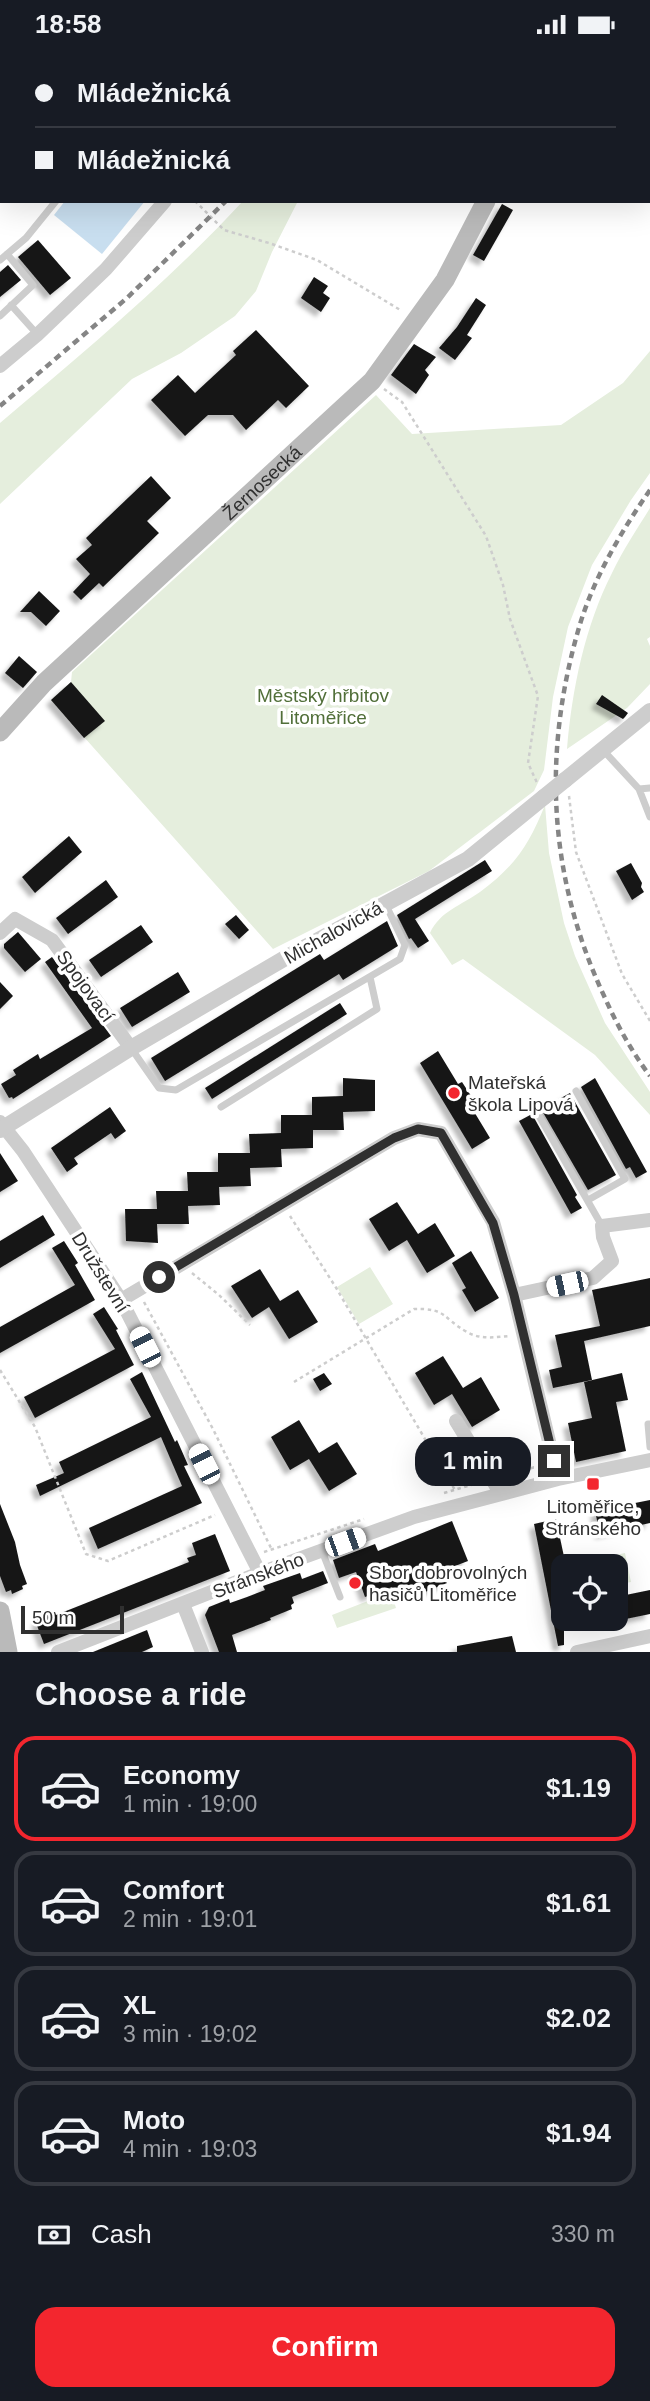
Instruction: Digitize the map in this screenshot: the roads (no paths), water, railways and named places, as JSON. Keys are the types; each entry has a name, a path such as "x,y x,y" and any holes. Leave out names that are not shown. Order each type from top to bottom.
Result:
{"main road":[{"name":"Žernosecká","path":"0,732 44,683 372,381 445,280 485,203"},
{"path":"0,1611 8,1652"}],"street":[{"path":"0,366 37,335 106,269 163,203"},
{"name":"Michalovická","path":"2,1127 131,1048 384,903 468,859 650,711"},
{"name":"Spojovací","path":"0,933 15,919 52,940 131,1048"},
{"name":"Družstevní","path":"2,1127 23,1150 121,1300 260,1573"},
{"path":"121,1300 394,1138 418,1129 441,1133 493,1223 524,1334 558,1479"},
{"path":"514,1295 593,1278 612,1262 602,1226 650,1220"},
{"path":"456,1421 501,1494"},
{"name":"Stránského","path":"58,1652 260,1573 414,1517 558,1479 650,1460"},
{"path":"183,1604 202,1652"},
{"path":"577,1652 650,1636"}],"lane":[{"path":"0,260 26,238 54,203"},
{"path":"0,316 33,285 7,254"},
{"path":"11,305 37,335"},
{"path":"603,750 639,789 650,817"},
{"path":"639,789 650,788"},
{"path":"131,1048 159,1088 176,1090 400,959 405,945 384,903"},
{"path":"221,1107 377,1009 370,977"},
{"path":"576,1091 625,1179 588,1200"},
{"path":"538,1114 602,1226"},
{"path":"650,1424 650,1447"},
{"path":"323,1551 340,1597"}],"water":[{"path":"63,203 143,203 102,254 54,215"}],"railway":[{"path":"0,406 127,298 224,203"},
{"path":"650,490 608,558 584,612 567,678 559,725 556,771 562,863 572,908 586,953 610,1008 631,1048 650,1076"}],"place":[{"name":"Mateřská škola Lipová","path":"454,1093"},
{"name":"Litoměřice, Stránského","path":"593,1484"},
{"name":"Sbor dobrovolných hasičů Litoměřice","path":"355,1583"}],"park label":[{"name":"Městský hřbitov Litoměřice","path":"323,706"}]}
